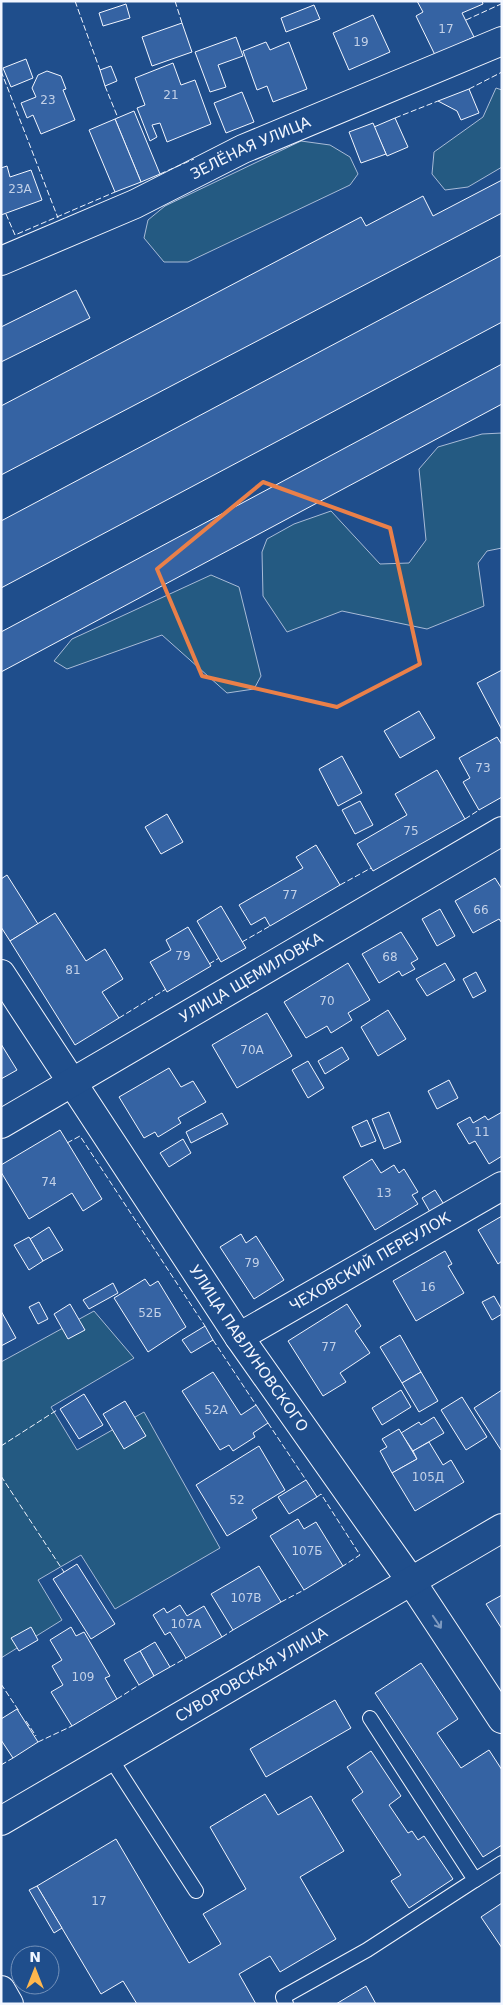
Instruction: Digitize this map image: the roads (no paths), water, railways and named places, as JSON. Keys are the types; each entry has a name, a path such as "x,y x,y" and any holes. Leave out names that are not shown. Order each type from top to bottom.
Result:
{"street":[{"name":"ЗЕЛЁНАЯ УЛИЦА","path":"1,261 135,204 243,149 502,41"},
{"name":"УЛИЦА ЩЕМИЛОВКА","path":"1,1124 502,831"},
{"name":"УЛИЦА ПАВЛУНОВСКОГО","path":"1,974 239,1337 411,1581 502,1718"},
{"name":"ЧЕХОВСКИЙ ПЕРЕУЛОК","path":"239,1337 502,1186"},
{"name":"СУВОРОВСКАЯ УЛИЦА","path":"1,1821 502,1528"},
{"path":"1,1990 9,2004"}],"lane":[{"path":"370,1718 475,1880"},
{"path":"111,1758 196,1891"},
{"path":"286,2004 283,1997 367,1950 502,1863"}]}
